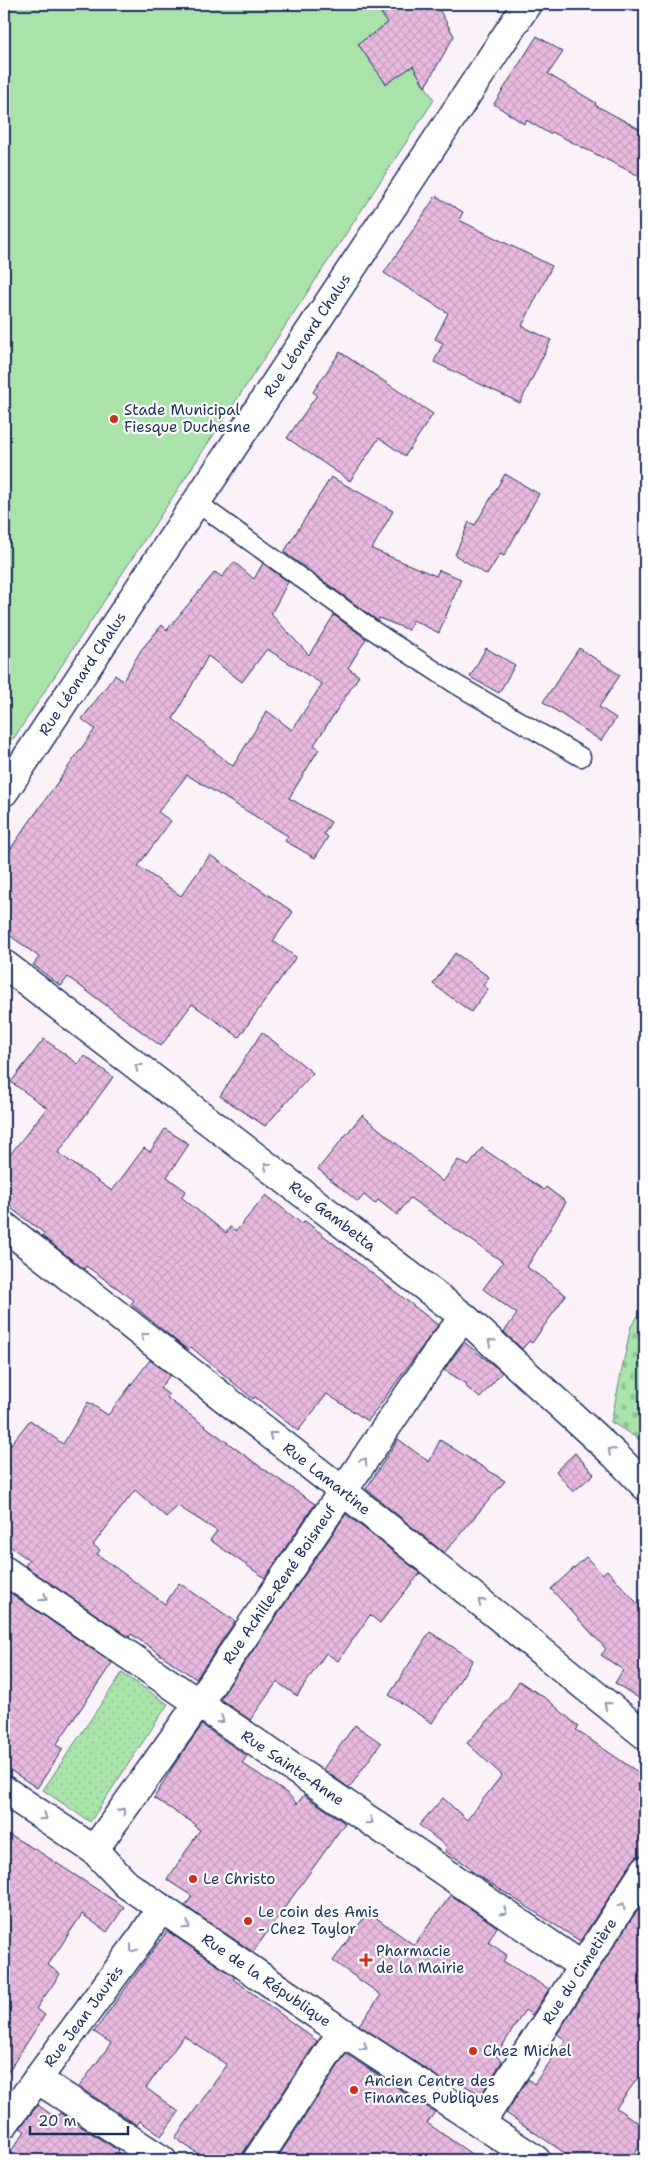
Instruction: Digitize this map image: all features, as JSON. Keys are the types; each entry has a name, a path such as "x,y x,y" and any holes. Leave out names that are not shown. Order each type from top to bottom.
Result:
{"street":[{"name":"Rue Léonard Chalus","path":"4,792 527,4"},
{"name":"Rue Gambetta","path":"4,964 464,1317 615,1455 645,1486"},
{"name":"Rue Lamartine","path":"4,1226 344,1492 645,1735"},
{"name":"Rue Achille-René Boisneuf","path":"94,1850 198,1704 443,1344 464,1317"},
{"name":"Rue Sainte-Anne","path":"4,1570 582,1966"},
{"name":"Rue de la République","path":"4,1790 94,1850 126,1884 342,2032 536,2160"},
{"name":"Rue du Cimetière","path":"481,2123 645,1870"},
{"name":"Rue Jean Jaurès","path":"4,2124 143,1936 161,1908"},
{"path":"257,2160 342,2032"},
{"path":"37,2079 162,2160"}],"lane":[{"path":"196,502 374,631 457,684 581,757"}],"green space":[{"name":"Stade Municipal Fiesque Duchesne","path":"4,4 375,4 434,100 14,738 4,741"},
{"path":"645,1306 645,1443 611,1422 631,1326"},
{"path":"122,1673 168,1704 90,1822 43,1790"}],"building":[{"path":"376,4 436,4 454,36 425,87 413,66 386,84 358,44 388,23"},
{"path":"537,36 563,52 548,74 596,103 595,105 645,132 645,179 552,132 550,134 526,120 524,124 494,104"},
{"path":"436,196 463,212 459,220 552,266 522,326 551,340 520,403 434,362 443,343 435,339 448,313 384,273"},
{"path":"340,352 433,414 405,456 379,438 350,481 287,438 317,395 313,392"},
{"path":"505,474 539,494 504,556 500,554 487,575 455,555 469,522 475,525"},
{"path":"331,477 393,511 372,549 436,576 439,570 461,579 439,633 413,620 409,630 379,618 378,621 284,552"},
{"path":"234,562 254,579 263,563 288,582 271,614 309,655 334,615 366,639 348,668 359,676 314,745 319,749 289,798 331,822 324,834 328,837 315,858 285,841 288,836 187,775 158,812 171,821 138,866 181,896 210,855 293,912 273,941 296,957 239,1037 192,1004 161,1046 68,977 61,986 33,965 39,957 4,931 4,858 95,729 82,719 115,675 123,681 141,650 162,625 167,630 215,572 222,577","holes":["267,649 322,684 292,730 267,711 233,766 173,719 208,656 242,682"]},
{"path":"486,648 515,665 499,693 470,677"},
{"path":"579,648 620,675 599,707 616,718 601,741 543,702"},
{"path":"455,953 489,977 483,985 488,989 471,1012 433,984"},
{"path":"262,1032 313,1073 265,1126 220,1096"},
{"path":"44,1039 78,1064 85,1056 113,1077 58,1153 112,1191 144,1148 150,1152 165,1129 189,1144 167,1177 186,1191 181,1197 226,1233 230,1227 236,1231 266,1195 302,1224 305,1221 438,1325 368,1421 327,1394 298,1431 255,1397 253,1399 191,1347 188,1350 131,1304 134,1300 86,1266 84,1269 42,1236 44,1233 4,1203 4,1162 47,1108 11,1082"},
{"path":"362,1115 443,1182 458,1160 469,1166 482,1148 544,1190 546,1187 566,1202 527,1267 566,1295 532,1343 529,1341 522,1349 504,1332 517,1314 483,1289 503,1262 410,1198 397,1215 378,1200 375,1204 364,1195 358,1202 318,1169"},
{"path":"464,1342 502,1372 480,1398 465,1386 467,1384 444,1370"},
{"path":"150,1360 170,1375 160,1388 169,1395 167,1398 262,1468 315,1504 265,1578 210,1540 217,1531 178,1506 166,1517 135,1490 93,1545 100,1550 97,1554 165,1604 179,1583 235,1621 196,1679 131,1634 129,1637 25,1566 29,1560 4,1542 4,1453 30,1420 63,1444 88,1402 108,1415"},
{"path":"398,1439 429,1462 440,1440 505,1481 444,1553 366,1489"},
{"path":"575,1453 594,1474 573,1492 556,1471"},
{"path":"346,1514 420,1573 380,1623 370,1615 338,1661 326,1653 297,1696 277,1682 250,1720 220,1699"},
{"path":"586,1557 602,1574 607,1570 645,1612 645,1702 615,1683 623,1670 601,1655 606,1649 551,1589"},
{"path":"8,1591 112,1663 56,1745 63,1749 37,1788 4,1766 4,1597"},
{"path":"430,1632 473,1660 432,1723 389,1695"},
{"path":"519,1681 548,1700 579,1727 576,1730 645,1777 645,1854 637,1856 632,1862 580,1941 470,1870 471,1868 445,1851 447,1847 419,1825 443,1798 467,1820 502,1775 467,1743 508,1699"},
{"path":"202,1725 247,1756 242,1763 288,1794 297,1804 304,1795 345,1823 253,1952 185,1906 192,1896 167,1880 200,1830 194,1826 195,1824 154,1798"},
{"path":"355,1725 381,1743 349,1788 323,1769"},
{"path":"4,1832 38,1851 124,1907 107,1932 82,1914 48,1965 60,1974 36,2009 45,2015 4,2078"},
{"path":"451,1895 497,1927 488,1942 507,1955 503,1961 549,1989 532,2015 525,2010 496,2056 502,2061 481,2095 457,2081 453,2087 359,2025 381,1995 333,1961 368,1912 414,1945"},
{"path":"645,1898 645,2068 616,2108 645,2127 645,2138 629,2160 575,2160 506,2113 528,2079 534,2084 566,2040 557,2034"},
{"path":"167,1931 235,1977 233,1979 317,2041 244,2151 242,2160 207,2160 175,2138 227,2065 184,2036 146,2088 179,2112 161,2136 140,2121 137,2125 79,2087 111,2043 94,2032"},
{"path":"346,2054 435,2112 427,2123 480,2160 276,2160"},
{"path":"38,2105 56,2118 60,2113 119,2151 113,2160 5,2160 25,2131 20,2128"}],"place":[{"name":"Stade Municipal Fiesque Duchesne","path":"114,419"},
{"name":"Le Christo","path":"193,1879"},
{"name":"Le coin des Amis - Chez Taylor","path":"248,1921"},
{"name":"Pharmacie de la Mairie","path":"366,1960"},
{"name":"Chez Michel","path":"473,2051"},
{"name":"Ancien Centre des Finances Publiques","path":"354,2090"}]}
